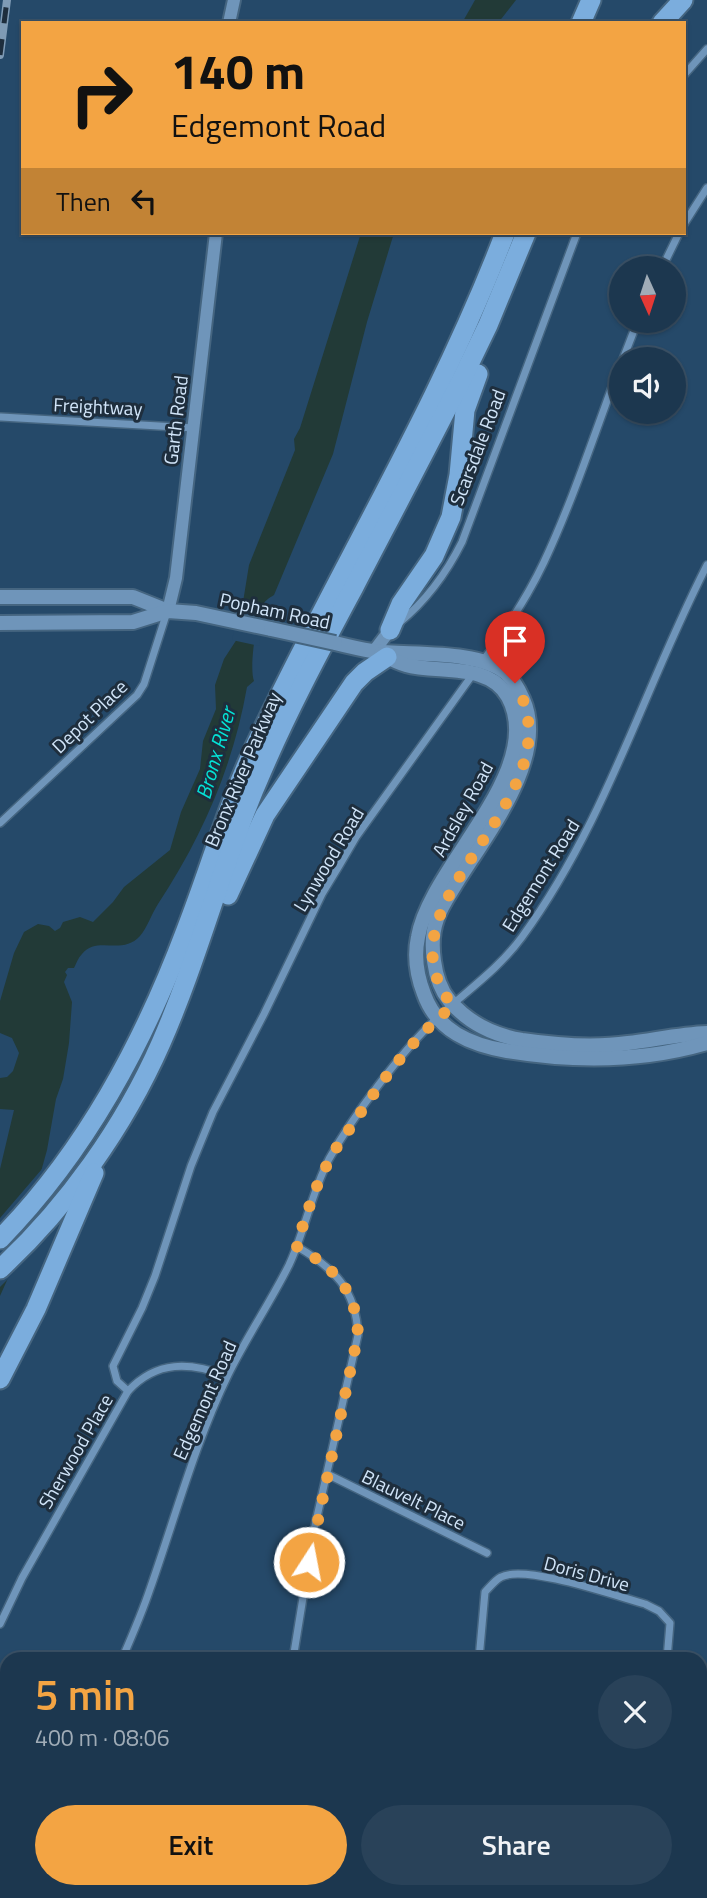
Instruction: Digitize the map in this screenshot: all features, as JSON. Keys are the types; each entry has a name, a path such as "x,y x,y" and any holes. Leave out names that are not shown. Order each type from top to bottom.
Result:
{"highway":[{"path":"582,21 591,0"},
{"path":"664,21 683,0"},
{"name":"Bronx River Parkway","path":"0,1239 42,1192 79,1143 118,1081 148,1021 184,937 250,756 452,358 504,235"},
{"name":"Bronx River Parkway","path":"0,1269 52,1214 103,1147 153,1061 194,957 244,815 274,744 461,381 525,235"},
{"path":"390,630 401,604 434,556 448,524 458,488 465,410 482,365 511,270"},
{"path":"194,957 224,904 257,829 279,792 354,683 381,654"},
{"path":"0,1379 36,1309 103,1147"}],"main road":[{"name":"Popham Road","path":"0,597 133,597 168,611 196,613 381,654"},
{"name":"Popham Road","path":"0,623 133,622 168,611"},
{"name":"Ardsley Road","path":"381,654 408,652 483,661 505,671 515,683 528,713 530,736 523,765 513,789 437,918 433,940 435,968 440,985 453,1006 489,1031 509,1038 540,1042 611,1045 707,1033"},
{"name":"Ardsley Road","path":"381,654 406,665 473,674 491,680 502,688 514,711 516,737 500,785 432,899 421,926 416,955 418,974 427,1004 436,1019"},
{"path":"436,1019 451,1032 482,1045 557,1057 623,1057 707,1043"}],"street":[{"path":"229,21 234,0"},
{"path":"686,73 707,49"},
{"path":"686,221 707,188"},
{"name":"Garth Road","path":"168,611 176,578 216,235"},
{"name":"Scarsdale Road","path":"381,654 390,630 426,598 462,542 576,235"},
{"path":"668,256 678,235"},
{"name":"Lynwood Road","path":"128,1391 117,1381 113,1366 155,1276 191,1166 213,1112 322,894 356,837 519,607 543,563 609,396"},
{"name":"Freightway","path":"1,417 194,428"},
{"name":"Edgemont Road","path":"125,1652 149,1592 194,1459 227,1376 289,1265 308,1207 330,1158 380,1085 436,1019 473,990 520,939 564,872 605,796 678,625 707,565"},
{"name":"Depot Place","path":"0,823 137,695 144,684 168,611"},
{"path":"294,1652 311,1551 358,1335 351,1300 339,1277 329,1267 296,1246"},
{"name":"Sherwood Place","path":"0,1624 27,1567 128,1391 148,1375 173,1366 192,1365 227,1376"},
{"name":"Blauvelt Place","path":"327,1474 486,1553"},
{"name":"Doris Drive","path":"480,1652 485,1592 501,1577 519,1573 539,1575 645,1604 659,1611 670,1623 668,1652"}],"water":[{"path":"475,0 516,0 500,21 463,21"},
{"name":"Bronx River","path":"360,235 393,235 367,322 333,454 274,595 265,601 262,607 254,644 254,681 247,687 224,773 202,827 140,936 125,945 102,945 88,949 74,968 68,968 65,972 67,975 64,982 72,1002 63,1079 56,1099 47,1150 17,1258 0,1296 0,1169 14,1110 0,1109 0,1078 7,1077 13,1071 19,1053 12,1038 0,1033 0,1001 14,953 24,932 38,924 49,926 55,931 63,922 80,917 93,922 124,887 170,850 181,812 200,769 203,741 216,709 215,685 224,659 237,639 249,565 295,450 294,439 300,428"}],"pier":[{"path":"239,607 264,612 259,646 232,640"},
{"path":"48,1162 20,1259 13,1274 0,1287 0,1218"}],"railway":[{"path":"0,55 7,0"}],"route":[{"path":"309,1562 358,1335 355,1311 339,1277 329,1267 296,1246 308,1207 330,1158 402,1056 436,1019 453,1006 444,995 437,978 433,959 435,925 445,902 507,801 523,765 530,728 526,705 515,683"}]}
